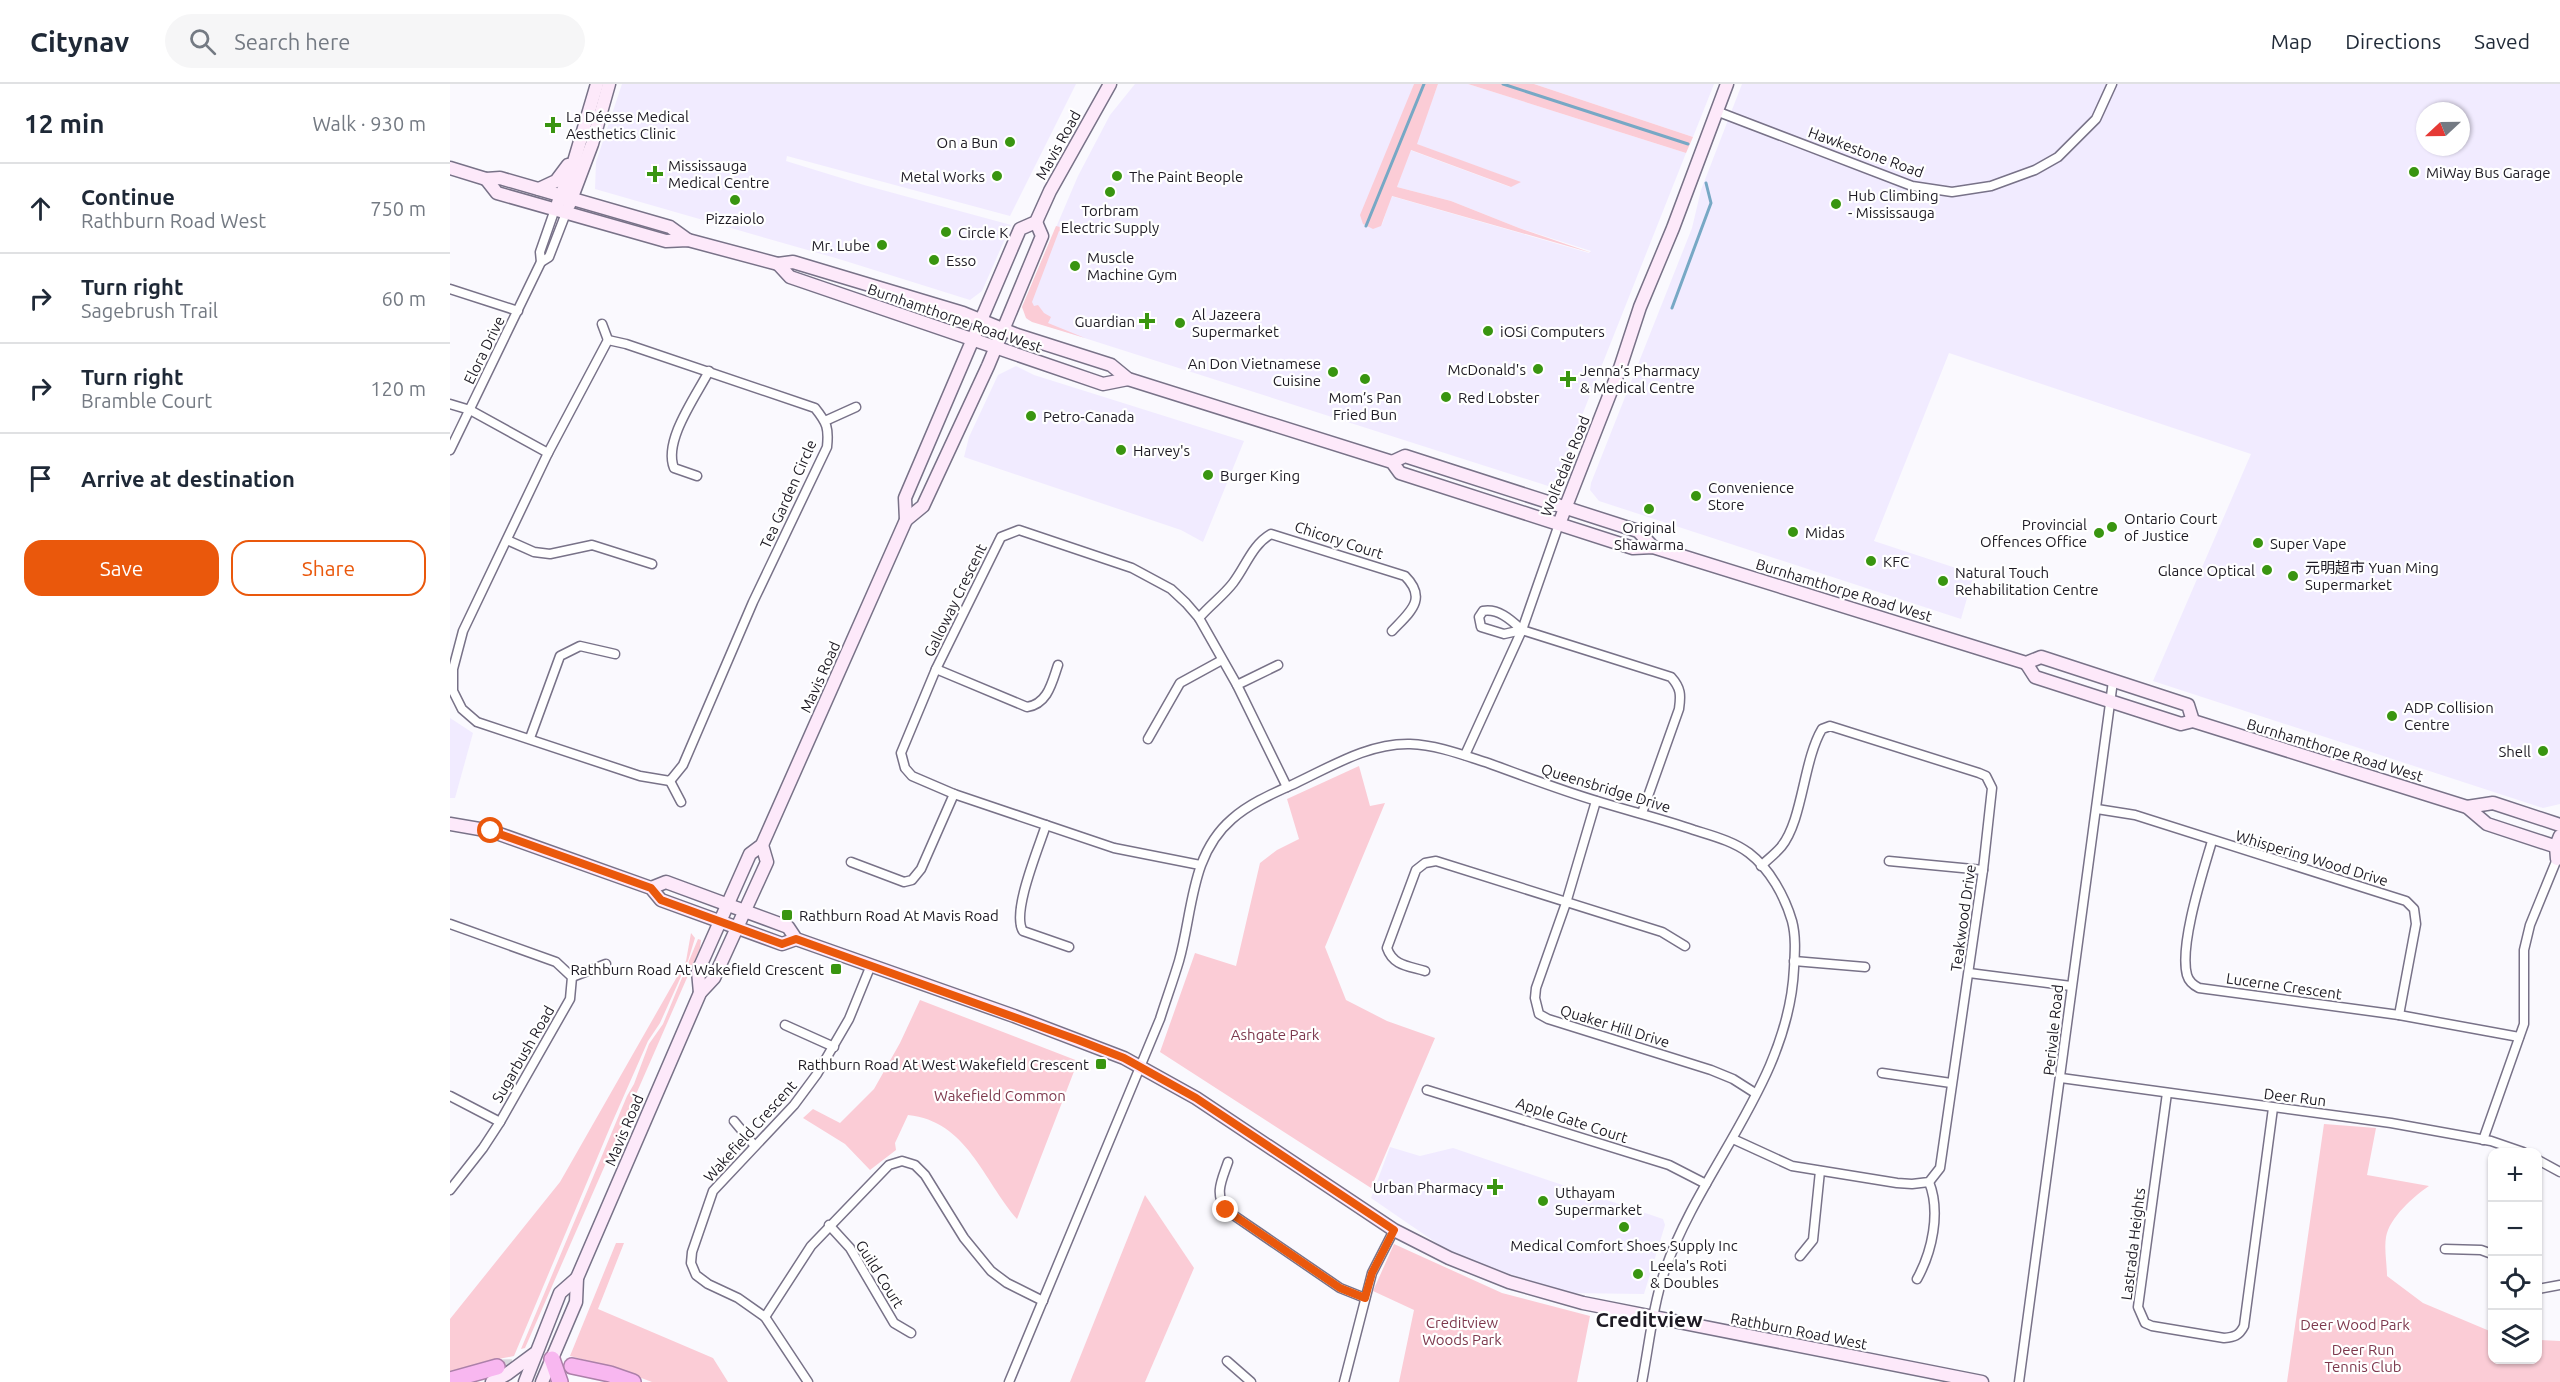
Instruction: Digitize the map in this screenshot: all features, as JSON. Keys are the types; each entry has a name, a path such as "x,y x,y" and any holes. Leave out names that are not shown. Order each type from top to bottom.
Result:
{"highway":[{"path":"552,1359 560,1382"},
{"path":"572,1366 610,1374 633,1382"},
{"path":"450,1380 494,1375"}],"main road":[{"path":"566,197 583,128 597,84"},
{"path":"560,211 592,144 609,84"},
{"name":"Mavis Road","path":"700,993 698,971 750,854 762,845 906,520 905,498 1020,229 1035,222 1110,84"},
{"name":"Wolfedale Road","path":"1558,524 1620,368 1640,307 1673,228 1727,84"},
{"path":"539,189 556,181 566,169 578,131 583,128"},
{"name":"Burnhamthorpe Road West","path":"450,168 486,179 500,178 670,227 688,240"},
{"name":"Burnhamthorpe Road West","path":"486,179 497,193 666,241 688,240 778,264 793,262 963,313 1003,329 1111,365 1128,379 1392,462 1400,473 1633,548 1653,547 2026,663 2041,657 2188,705 2193,721"},
{"name":"Mavis Road","path":"906,520 923,506 995,348 1042,236 1035,222"},
{"name":"Burnhamthorpe Road West","path":"778,264 790,277 1103,384 1128,379"},
{"name":"Burnhamthorpe Road West","path":"1392,462 1406,456 1638,531 1653,547"},
{"name":"Burnhamthorpe Road West","path":"2026,663 2035,677 2181,724 2193,721 2467,807 2487,824 2559,850"},
{"name":"Burnhamthorpe Road West","path":"2467,807 2493,803 2560,825"},
{"name":"Rathburn Road West","path":"450,824 491,831 651,888 661,900 782,944 796,939"},
{"name":"Mavis Road","path":"542,1382 576,1302 577,1278 700,993 714,978 766,862 762,845"},
{"name":"Rathburn Road West","path":"651,888 666,882 788,927 796,939 1078,1040 1140,1066 1196,1098 1394,1230 1449,1258 1509,1282 1571,1300 1982,1382"},
{"name":"Mavis Road","path":"525,1382 560,1293 577,1278"},
{"path":"494,1375 524,1363 537,1351"}],"street":[{"name":"Hawkestone Road","path":"1716,111 1912,186 1952,192 1991,186 2035,170 2058,157 2096,119 2112,84"},
{"name":"Elora Drive","path":"450,450 541,262 549,257 560,211"},
{"path":"450,289 518,311"},
{"path":"602,324 608,340 548,453 462,631 451,669 453,691 462,709 477,722 640,776 670,781 681,802"},
{"path":"608,340 709,371 815,408 825,421 856,406"},
{"path":"697,476 674,468 670,457 675,437 709,371"},
{"path":"450,404 470,410 548,453"},
{"name":"Tea Garden Circle","path":"670,781 683,765 753,602 827,447 828,432 825,421"},
{"name":"Wolfedale Road","path":"1465,755 1522,630 1558,524"},
{"name":"Galloway Crescent","path":"1200,865 1114,848 954,794 912,776 905,768 901,753 936,669 1001,537 1019,530 1132,568 1171,589 1199,618 1237,685 1287,787"},
{"name":"Chicory Court","path":"1199,618 1244,569 1256,546 1271,534 1405,576 1416,591 1416,602 1392,631"},
{"path":"507,540 534,552 550,554 592,545 652,564"},
{"path":"1522,630 1503,634 1481,627 1479,617 1483,611 1488,610 1508,617 1522,630 1671,677 1678,686 1681,696 1678,709 1642,813"},
{"path":"530,738 560,656 580,646 615,654"},
{"path":"1148,739 1180,683 1222,660"},
{"path":"936,669 1027,707 1038,704 1046,697 1058,665"},
{"path":"1237,685 1278,665"},
{"name":"Perivale Road","path":"2019,1382 2113,681"},
{"name":"Teakwood Drive","path":"1761,866 1782,846 1787,837 1815,741 1822,729 1830,726 1986,776 1993,793 1969,973 1942,1162 1929,1182"},
{"name":"Queensbridge Drive","path":"1140,1066 1160,1019 1179,961 1200,865 1212,843 1229,821 1244,809 1356,754 1387,745 1424,745 1465,755 1596,801 1723,839 1750,854 1776,884 1792,922 1795,945 1793,984 1785,1023 1768,1070 1733,1139 1706,1184 1665,1271 1642,1382"},
{"path":"851,862 904,882 912,880 921,869 954,794"},
{"name":"Quaker Hill Drive","path":"1596,801 1566,903 1536,988 1535,998 1539,1014 1548,1019 1711,1070 1733,1079 1755,1093"},
{"name":"Whispering Wood Drive","path":"2097,809 2135,815 2212,842 2406,901 2414,909 2415,934 2399,1015"},
{"path":"1046,825 1019,910 1020,927 1023,931 1069,946"},
{"name":"Lucerne Crescent","path":"2212,842 2195,900 2186,953 2186,973 2192,984 2199,988 2399,1015 2519,1037"},
{"path":"2483,1140 2524,1024 2524,950 2530,925 2559,850"},
{"path":"1425,970 1397,963 1390,957 1387,948 1416,870 1425,863 1436,861 1662,932 1684,946"},
{"path":"1889,861 1983,870"},
{"path":"450,924 556,962 572,977 606,964"},
{"path":"1794,961 1865,967"},
{"name":"Wakefield Crescent","path":"808,1382 765,1317 729,1294 708,1284 696,1275 691,1263 705,1208 713,1191 794,1105 834,1047 849,1019 871,965"},
{"path":"1969,973 2071,986"},
{"name":"Sugarbush Road","path":"450,1190 500,1122 570,999 572,977"},
{"path":"785,1024 834,1047"},
{"path":"1009,1382 1140,1066"},
{"path":"1882,1073 1952,1083"},
{"name":"Deer Run","path":"2061,1078 2391,1123 2483,1140 2510,1148"},
{"name":"Apple Gate Court","path":"1427,1090 1669,1165 1706,1184"},
{"name":"Lastrada Heights","path":"2167,1093 2138,1307 2145,1323 2152,1326 2224,1338 2234,1337 2241,1333 2244,1326 2272,1108"},
{"path":"450,1096 500,1122"},
{"path":"734,1121 754,1145"},
{"path":"1733,1139 1792,1166 1912,1184 1929,1182 1936,1205 1928,1260 1917,1280"},
{"path":"765,1317 800,1260 829,1225 889,1164 902,1161 915,1165 926,1175 964,1238 991,1271 1007,1283 1043,1301"},
{"path":"1228,1162 1219,1187 1220,1201 1226,1210 1340,1288 1365,1298"},
{"path":"2542,1162 2560,1172"},
{"path":"1800,1256 1813,1240 1820,1171"},
{"name":"Guild Court","path":"829,1225 850,1248 894,1323 911,1333"},
{"path":"1344,1382 1372,1273 1394,1230"},
{"path":"2445,1249 2488,1252"},
{"path":"2542,1288 2560,1285"},
{"path":"1227,1361 1251,1382"}],"shaded area":[{"path":"622,84 1076,84 1010,216 787,156 786,161 1011,225 982,291 970,300 839,259 595,189 596,162"},
{"path":"1135,84 1414,84 1395,134 1382,225 1391,196 1589,253 1591,251 1519,228 1451,201 1397,187 1410,150 1510,187 1520,182 1416,144 1438,84 1468,84 1686,153 1553,484 1548,486 1028,320 1022,307 1078,176 1110,115"},
{"path":"1534,84 1714,84 1693,137"},
{"path":"1742,84 2560,84 2560,804 2543,808 2153,681 2251,454 1949,353 1874,541 1974,574 1961,619 1599,501 1590,490 1591,483 1692,228 1701,190"},
{"path":"1016,366 1034,375 1244,441 1203,542 1181,530 964,457 969,437 998,375"},
{"path":"450,718 473,733 455,798 450,798"},
{"path":"1390,1147 1420,1156 1453,1148 1663,1219 1665,1225 1644,1294 1566,1293 1454,1255 1371,1198"}],"green space":[{"path":"1414,84 1438,84 1417,144 1521,182 1511,187 1411,150 1397,187 1451,201 1519,228 1592,253 1392,196 1381,226 1373,229 1363,224 1360,215"},
{"path":"1468,84 1534,84 1693,137 1686,153"},
{"path":"1056,226 1060,227 1062,232 1059,231 1032,302 1034,306 1038,305 1044,313 1051,317 1048,323 1085,338 1032,322 1026,318 1022,307"},
{"name":"Ashgate Park","path":"1359,766 1370,806 1385,803 1325,947 1346,1000 1387,1021 1435,1038 1371,1188 1160,1052 1195,953 1236,966 1260,863 1277,850 1299,839 1287,799"},
{"path":"691,933 695,938 688,961 660,1023 648,1041 514,1356 483,1362 450,1373 450,1319 560,1182 686,961"},
{"path":"698,939 701,940 700,948 525,1348 521,1349 649,1044 663,1024"},
{"name":"Wakefield Common","path":"920,1000 1078,1061 1017,1219 972,1155 945,1128 928,1120 908,1115 895,1143 896,1150 870,1170 845,1144 803,1118 813,1109 840,1123 874,1089 900,1043"},
{"name":"Deer Wood Park","path":"2324,1124 2376,1128 2367,1175 2429,1186 2403,1208 2388,1230 2385,1246 2387,1276 2423,1303 2488,1330 2488,1364 2542,1364 2542,1340 2560,1341 2560,1382 2287,1382"},
{"path":"1145,1195 1194,1268 1145,1382 1070,1382"},
{"path":"616,1243 624,1243 598,1309 713,1358 728,1382 652,1382 612,1367 570,1356"},
{"name":"Creditview Woods Park","path":"1394,1244 1502,1293 1590,1316 1577,1382 1399,1382 1414,1310 1373,1291"}],"waterway":[{"path":"1366,226 1424,84"},
{"path":"1503,84 1688,144"},
{"path":"1672,308 1711,203 1706,183"}],"tunnel":[{"path":"497,1367 572,1366"}],"place":[{"name":"La Déesse Medical Aesthetics Clinic","path":"553,125"},
{"name":"On a Bun","path":"1010,142"},
{"name":"MiWay Bus Garage","path":"2414,172"},
{"name":"Mississauga Medical Centre","path":"655,174"},
{"name":"Metal Works","path":"997,176"},
{"name":"The Paint Beople","path":"1117,176"},
{"name":"Torbram Electric Supply","path":"1110,192"},
{"name":"Pizzaiolo","path":"735,200"},
{"name":"Hub Climbing - Mississauga","path":"1836,204"},
{"name":"Circle K","path":"946,232"},
{"name":"Mr. Lube","path":"882,245"},
{"name":"Esso","path":"934,260"},
{"name":"Muscle Machine Gym","path":"1075,266"},
{"name":"Guardian","path":"1147,321"},
{"name":"Al Jazeera Supermarket","path":"1180,323"},
{"name":"iOSi Computers","path":"1488,331"},
{"name":"McDonald's","path":"1538,369"},
{"name":"An Don Vietnamese Cuisine","path":"1333,372"},
{"name":"Mom’s Pan Fried Bun","path":"1365,379"},
{"name":"Jenna’s Pharmacy & Medical Centre","path":"1568,379"},
{"name":"Red Lobster","path":"1446,397"},
{"name":"Petro-Canada","path":"1031,416"},
{"name":"Harvey's","path":"1121,450"},
{"name":"Burger King","path":"1208,475"},
{"name":"Convenience Store","path":"1696,496"},
{"name":"Original Shawarma","path":"1649,509"},
{"name":"Ontario Court of Justice","path":"2112,527"},
{"name":"Midas","path":"1793,532"},
{"name":"Provincial Offences Office","path":"2099,533"},
{"name":"Super Vape","path":"2258,543"},
{"name":"KFC","path":"1871,561"},
{"name":"Glance Optical","path":"2267,570"},
{"name":"元明超市 Yuan Ming Supermarket","path":"2293,576"},
{"name":"Natural Touch Rehabilitation Centre","path":"1943,581"},
{"name":"ADP Collision Centre","path":"2392,716"},
{"name":"Shell","path":"2543,751"},
{"name":"Rathburn Road At Mavis Road","path":"787,915"},
{"name":"Rathburn Road At Wakefield Crescent","path":"836,969"},
{"name":"Rathburn Road At West Wakefield Crescent","path":"1101,1064"},
{"name":"Urban Pharmacy","path":"1495,1187"},
{"name":"Uthayam Supermarket","path":"1543,1201"},
{"name":"Medical Comfort Shoes Supply Inc","path":"1624,1227"},
{"name":"Leela's Roti & Doubles","path":"1638,1274"}],"district":[{"name":"Creditview","path":"1649,1319"}],"route":[{"path":"491,831 651,888 661,900 736,928 782,944 796,939 1124,1058 1196,1098 1394,1230 1372,1273 1365,1298 1340,1288 1226,1210"}],"park label":[{"name":"Deer Run Tennis Club","path":"2363,1358"}]}
